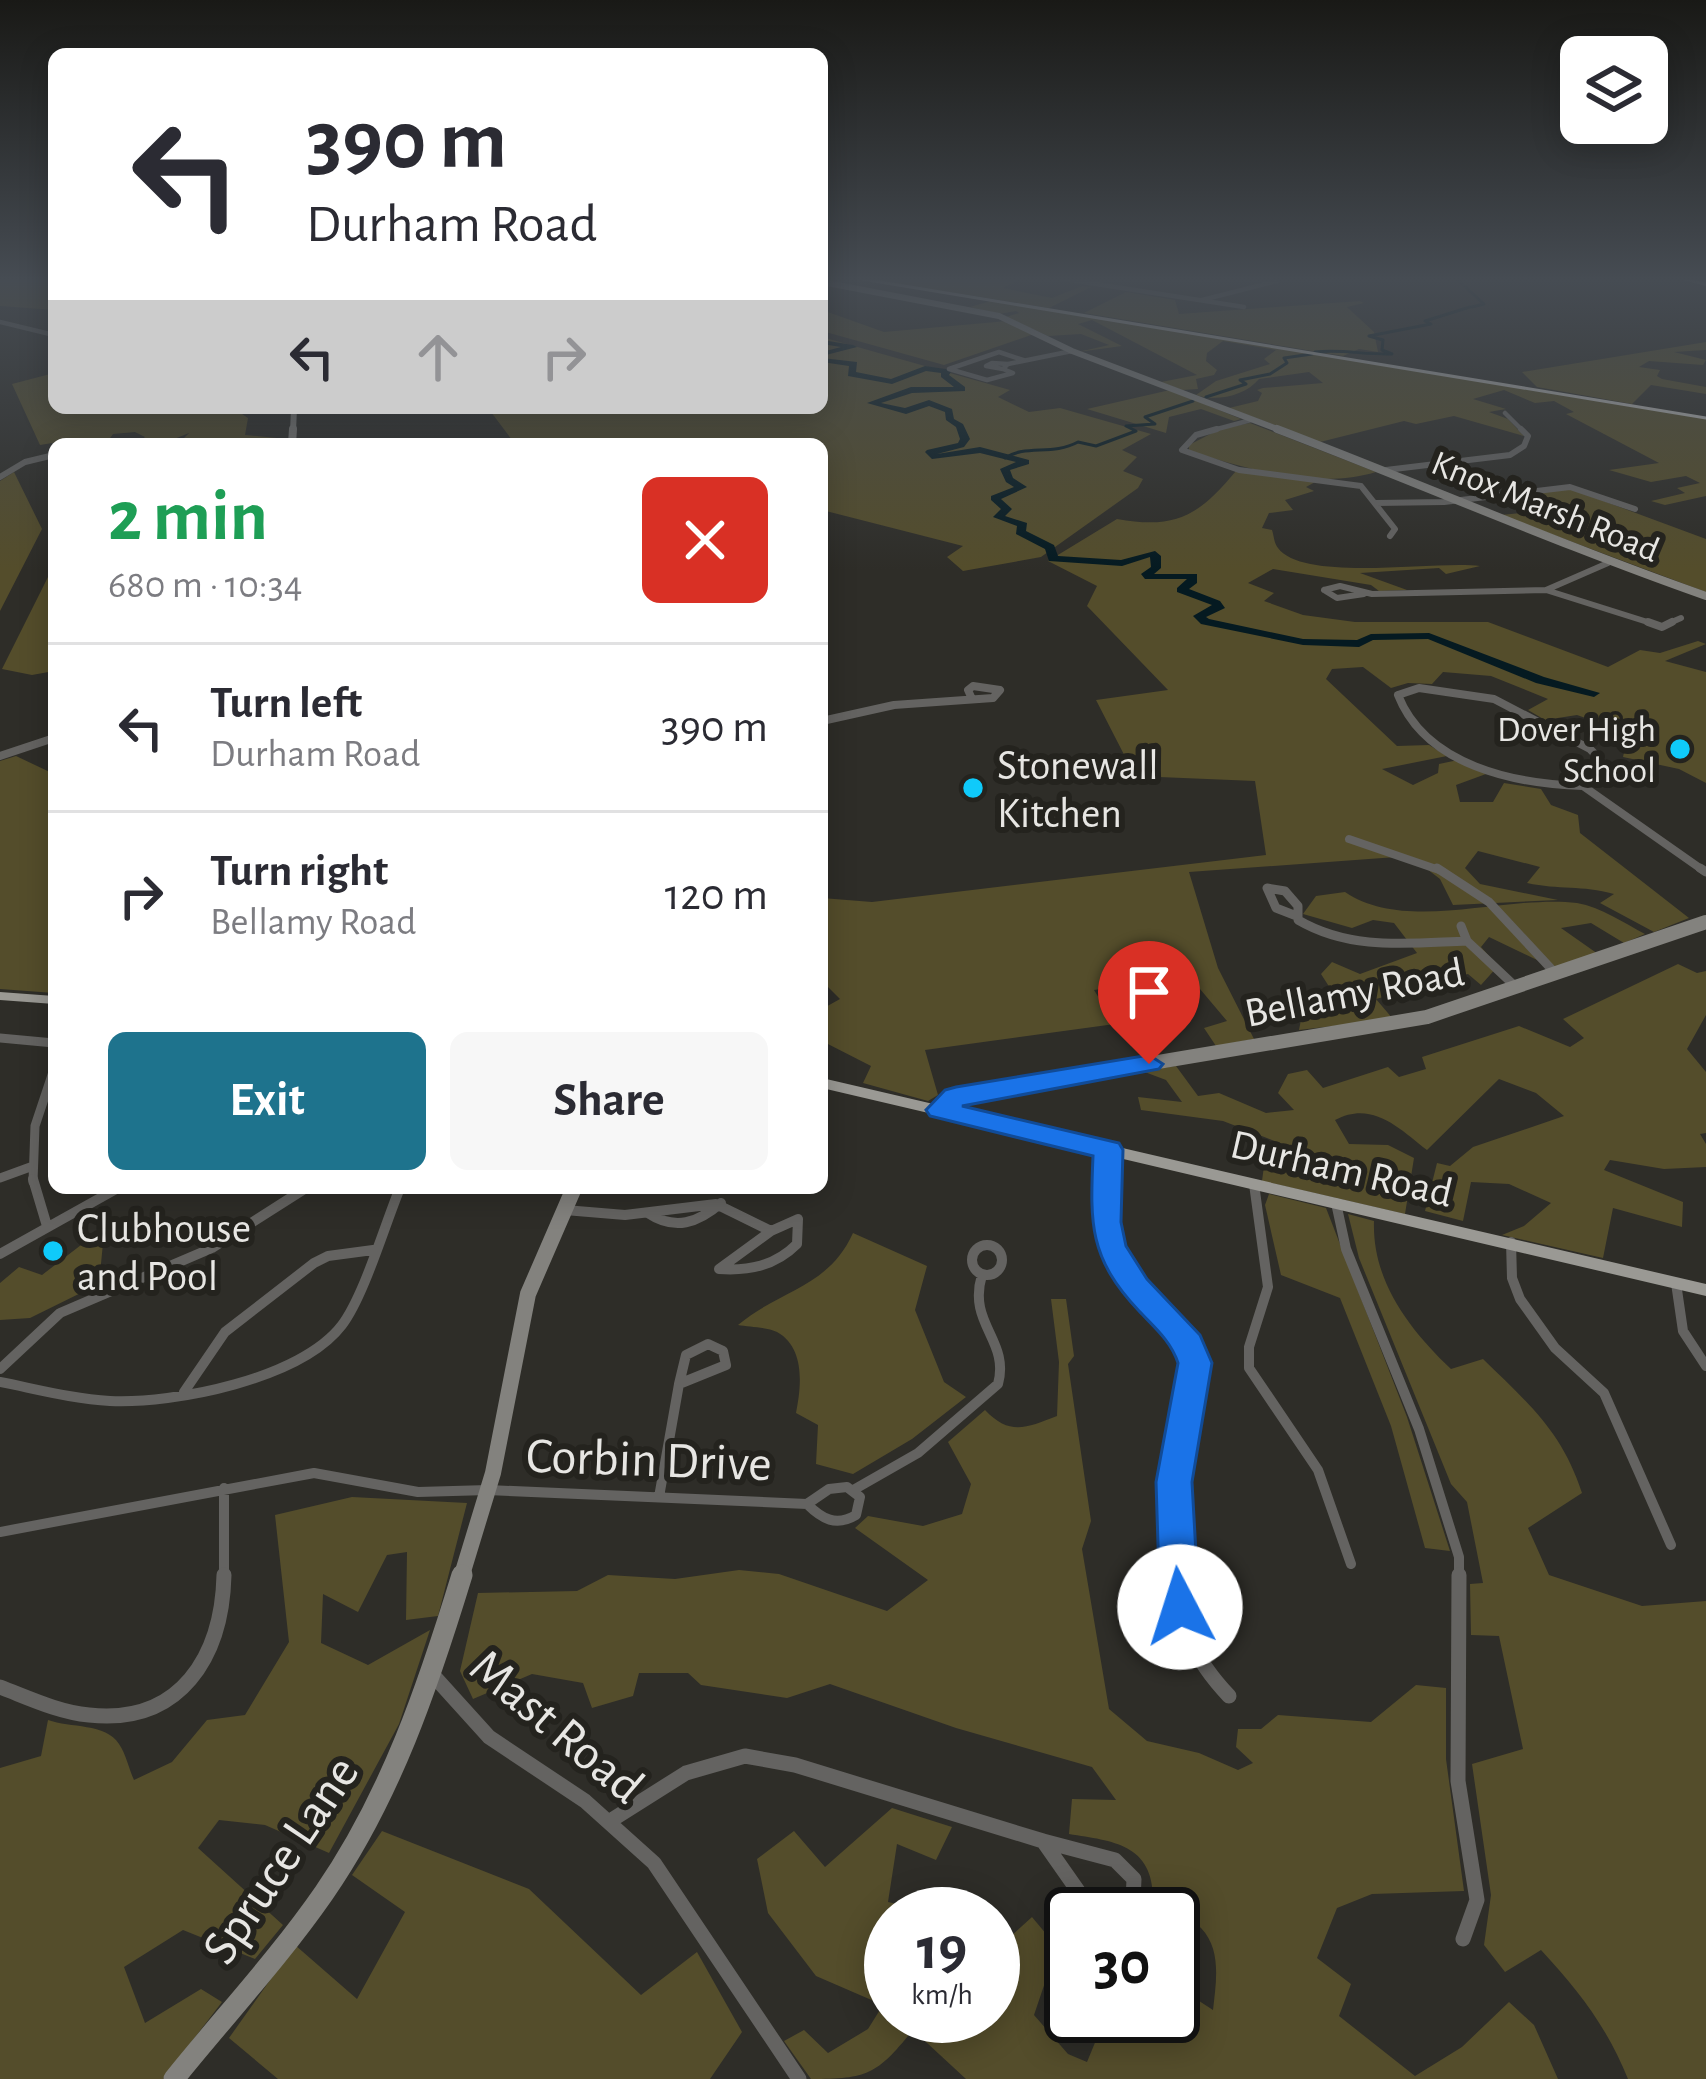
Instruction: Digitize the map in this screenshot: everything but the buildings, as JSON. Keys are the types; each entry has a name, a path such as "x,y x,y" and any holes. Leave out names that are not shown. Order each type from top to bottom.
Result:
{"main road":[{"name":"Knox Marsh Road","path":"1137,376 1386,470 1608,563 1706,596"},
{"name":"Bellamy Road","path":"940,1110 956,1096 1409,1021 1706,922"},
{"path":"0,996 48,1000"},
{"name":"Durham Road","path":"828,1084 1706,1290"},
{"name":"Mast Road","path":"432,1674 488,1490 520,1323 535,1275 572,1194"},
{"name":"Spruce Lane","path":"174,2079 313,1907 358,1841 414,1727 432,1674"}],"street":[{"path":"1386,470 1510,455 1524,446 1528,436 1505,413"},
{"path":"1251,420 1196,435 1182,450 1240,470 1352,483 1396,529 1390,536"},
{"path":"0,477 48,456"},
{"path":"1375,502 1572,487 1635,509"},
{"path":"1546,590 1608,563"},
{"path":"1365,594 1340,586 1324,590 1337,598 1546,590 1662,627 1681,618"},
{"path":"1583,786 1605,770 1607,763 1508,705 1444,689 1419,688 1398,695 1414,724 1483,768 1525,782 1583,786 1706,872"},
{"path":"828,720 894,706 972,699"},
{"path":"0,756 48,741"},
{"path":"1348,839 1418,857 1463,881 1508,920 1556,974"},
{"path":"1294,915 1325,937 1352,943 1467,940"},
{"path":"1461,926 1467,940 1517,988"},
{"path":"0,1038 48,1042"},
{"path":"47,1226 36,1207 33,1166 38,1109 48,1085"},
{"path":"1108,1150 1105,1222 1110,1247 1136,1287 1188,1343 1195,1363 1174,1482 1180,1607 1198,1664 1229,1696"},
{"path":"0,1178 33,1166"},
{"path":"1254,1184 1253,1211 1268,1286 1246,1352 1249,1368 1318,1469 1352,1564"},
{"path":"0,1254 107,1194"},
{"path":"0,1369 36,1328 65,1307 183,1262 295,1194"},
{"path":"0,1382 114,1401 184,1393 287,1366 330,1342 344,1323 397,1194"},
{"path":"566,1210 648,1213 696,1201 721,1203 771,1231"},
{"path":"648,1213 659,1223 677,1225 704,1217 721,1203"},
{"path":"1336,1203 1346,1249 1419,1429 1459,1557 1458,1781 1477,1900 1463,1939"},
{"path":"798,1219 797,1244 783,1258 760,1267 719,1269 730,1259 771,1231 798,1219"},
{"path":"1511,1242 1512,1278 1520,1299 1545,1337 1604,1393 1671,1545"},
{"path":"184,1393 225,1332 314,1263 328,1256 373,1250"},
{"path":"855,1489 918,1453 998,1384 1003,1374 1000,1353 974,1308 982,1275"},
{"path":"1676,1282 1682,1331 1706,1366"},
{"path":"659,1497 679,1384"},
{"name":"Corbin Drive","path":"0,1532 314,1473 418,1492 488,1490 807,1504 829,1489 855,1489 860,1506 849,1520 828,1522 807,1504"},
{"path":"0,1687 98,1717 142,1709 182,1687 203,1666 219,1632 224,1488"},
{"name":"Mast Road","path":"432,1674 489,1737 610,1821 674,1889 799,2079"},
{"path":"610,1821 686,1773 746,1756 813,1770 1115,1860 1134,1879 1137,1891 1132,1901 1114,1912 1090,1908 1042,1841"}],"shaded area":[{"path":"48,376 48,414 242,414 248,418 245,435 276,438 184,438 189,433 177,438 144,438 135,432 110,438 48,438 48,444 40,445 12,384"},
{"path":"828,376 960,376 1010,390 998,397 1029,412 1060,408 1151,434 1122,450 1137,457 1123,471 1143,479 1138,488 1041,557 963,571 947,557 963,546 828,512 828,438 510,438 492,414 828,414"},
{"path":"1209,376 1196,379 1198,389 1182,390 1161,382"},
{"path":"1232,376 1280,376 1259,379 1230,396 1196,395"},
{"path":"1314,376 1446,376 1706,419 1706,496 1665,505 1651,501 1685,493 1677,488 1700,483 1686,476 1651,482 1609,470 1659,463 1566,414 1574,412 1554,401 1535,403 1504,390 1473,399 1506,409 1489,412 1508,419 1524,436 1454,416 1416,424 1404,421 1320,442 1229,408 1258,401 1262,393 1257,390 1263,388 1323,383"},
{"path":"1526,376 1657,376 1706,387 1706,394 1651,385 1632,404 1537,387"},
{"path":"1170,390 1241,419 1234,421 1201,409 1169,417 1166,433 1087,409"},
{"path":"1250,423 1376,472 1307,478 1189,451 1189,445 1220,429"},
{"path":"1236,471 1317,481 1306,487 1314,491 1285,500 1293,510 1269,513 1262,528 1272,530 1278,548 1292,559 1342,567 1480,566 1446,574 1439,568 1360,573 1407,590 1379,591 1371,585 1273,569 1248,583 1274,593 1264,601 1303,615 1355,622 1488,622 1608,667 1640,650 1660,653 1698,641 1706,644 1665,661 1706,672 1706,783 1679,769 1623,757 1628,733 1577,715 1545,720 1528,710 1548,699 1491,676 1443,672 1432,684 1391,688 1363,667 1332,669 1326,679 1397,746 1429,745 1447,756 1382,769 1413,785 1438,773 1439,764 1458,760 1486,774 1456,785 1460,802 1493,802 1504,783 1541,789 1551,805 1578,815 1580,833 1689,918 1654,932 1600,903 1614,894 1527,883 1540,867 1478,851 1465,868 1480,884 1558,900 1453,905 1440,879 1410,856 1189,872 1218,968 1254,1039 1216,1046 1204,1028 1227,1021 1189,976 1094,990 1115,1024 925,1050 938,1095 928,1101 863,1083 871,1066 828,1044 828,1006 840,999 828,987 828,898 872,902 1266,855 1255,781 1135,776 1096,700 1168,690 1087,606 1097,586 1048,561 1117,519 1172,520 1211,498"},
{"path":"14,472 42,529 0,611 0,481"},
{"path":"1571,489 1706,539 1706,592 1501,515 1551,510 1520,493"},
{"path":"48,577 48,672 32,675 2,669"},
{"path":"16,756 48,771 48,993 0,989 0,761"},
{"path":"1345,892 1370,904 1427,912 1577,903 1645,934 1624,943 1591,923 1561,928 1598,954 1556,969 1489,937 1481,947 1498,966 1481,985 1468,974 1376,999 1393,1019 1299,1030 1305,999 1321,1007 1321,1017 1344,1010 1321,974 1332,962 1360,974 1417,953 1394,923 1373,920 1352,928 1303,914 1316,896"},
{"path":"1678,964 1697,973 1706,971 1706,1015 1687,1049 1706,1072 1706,1133 1700,1134 1706,1144 1706,1167 1664,1169 1610,1160 1604,1170 1683,1202 1682,1227 1613,1208 1603,1258 1502,1235 1524,1226 1551,1203 1509,1184 1471,1182 1463,1221 1425,1211 1437,1163 1450,1166 1473,1147 1564,1116 1536,1093 1499,1079 1427,1150 1373,1115 1335,1120 1349,1144 1388,1145 1414,1158 1405,1214 1262,1181 1264,1166 1293,1169 1293,1148 1223,1121 1141,1110 1138,1097 1182,1102 1166,1080 1142,1071 1176,1066 1198,1096 1219,1093 1266,1113 1294,1110 1278,1093 1288,1074 1307,1070 1323,1088 1388,1067 1399,1077 1426,1069 1422,1057 1519,1026 1570,1047 1584,1038 1563,1019"},
{"path":"1269,1194 1326,1208 1407,1417 1450,1551 1425,1548 1391,1426 1340,1298 1281,1275 1265,1205"},
{"path":"1348,1214 1374,1221 1386,1284 1436,1354 1451,1369 1483,1359 1542,1419 1564,1452 1582,1493 1528,1528 1549,1575 1642,1606 1706,1601 1706,2079 1628,2079 1591,2010 1541,1950 1505,1972 1484,1945 1491,1895 1472,1764 1523,1749 1499,1636 1471,1635 1470,1584 1483,1583 1467,1502 1451,1484 1359,1258"},
{"path":"104,1233 99,1284 30,1318 0,1320 0,1283 19,1267 42,1275 94,1235"},
{"path":"853,1233 927,1266 915,1310 944,1382 966,1397 912,1439 853,1474 816,1464 818,1425 796,1413 799,1369 793,1348 773,1330 738,1325 831,1266"},
{"path":"1051,1299 1066,1299 1074,1356 1068,1364 1091,1521 1082,1549 1109,1709 1147,1741 1199,1753 1238,1770 1253,1763 1236,1747 1238,1729 1261,1729 1278,1715 1371,1722 1416,1685 1446,1688 1446,1759 1464,1891 1372,1894 1337,1908 1317,1958 1351,1984 1339,2016 1415,2076 1462,2047 1509,2002 1534,2025 1558,2079 966,2079 927,2043 1020,2043 1020,1928 1032,1917 1044,1931 1044,1985 1034,2015 1044,2026 1044,2043 1058,2043 1068,2054 1087,2062 1095,2043 1200,2043 1200,2002 1213,2010 1216,1967 1212,1946 1200,1928 1200,1887 1152,1887 1146,1867 1128,1848 1069,1834 1072,1799 1116,1800 1092,1767 956,1728 830,1684 787,1698 701,1685 688,1673 639,1673 633,1696 592,1708 583,1683 532,1674 473,1699 460,1671 478,1593 577,1591 608,1575 675,1579 739,1570 779,1574 887,1611 928,1580 855,1528 868,1516 923,1526 962,1514 971,1484 948,1442 985,1410 1002,1424 1019,1427 1057,1416 1059,1362"},
{"path":"352,1497 467,1503 438,1616 406,1620 407,1552 387,1555 358,1612 323,1594 321,1643 368,1665 430,1630 399,1724 329,1853 265,1825 219,1820 198,1848 283,1925 255,1959 183,1930 124,1967 145,2023 201,1989 222,2002 163,2079 0,2079 0,1768 41,1756 48,1720 97,1729 113,1737 134,1780 172,1762 207,1720 245,1715 289,1642 275,1515"},
{"path":"892,1808 952,1827 936,1860 897,1844 890,1887 864,1887 864,1997 816,1976 768,1913 757,1859 794,1831 825,1867"},
{"path":"382,1831 529,1889 641,1995 697,1952 742,2032 710,2079 278,2079 229,2038 295,1945 357,1999 405,1912 352,1875"},
{"path":"804,2030 828,2053 864,2031 864,2043 902,2043 870,2071 846,2078 811,2079 784,2041"}],"waterway":[{"path":"861,376 892,382 906,376"},
{"path":"945,376 962,389 911,390 871,403 906,411 929,403 949,411 965,439 961,445 930,452 935,457 980,450 1026,462 1005,469 1009,480 1022,487 994,498 1007,509 998,517 1023,525 1020,532 1050,547 1053,559 1122,563 1151,553 1156,556 1156,568 1146,574 1149,577 1193,576 1192,583 1181,590 1216,603 1219,608 1199,616 1205,622 1303,642 1359,644 1371,637 1429,636 1540,680 1594,693"},
{"path":"1206,397 1260,376"},
{"path":"1005,458 1078,442 1096,446 1136,431 1126,426 1155,424 1145,417 1193,401"}],"railway":[{"path":"1451,376 1706,418"}],"place":[{"name":"Dover High School","path":"1680,749"},
{"name":"Stonewall Kitchen","path":"973,788"},
{"name":"Clubhouse and Pool","path":"53,1251"}],"route":[{"path":"1149,1064 956,1096 940,1110 1108,1150 1105,1222 1110,1247 1136,1287 1188,1343 1195,1363 1174,1482 1180,1607"}]}
